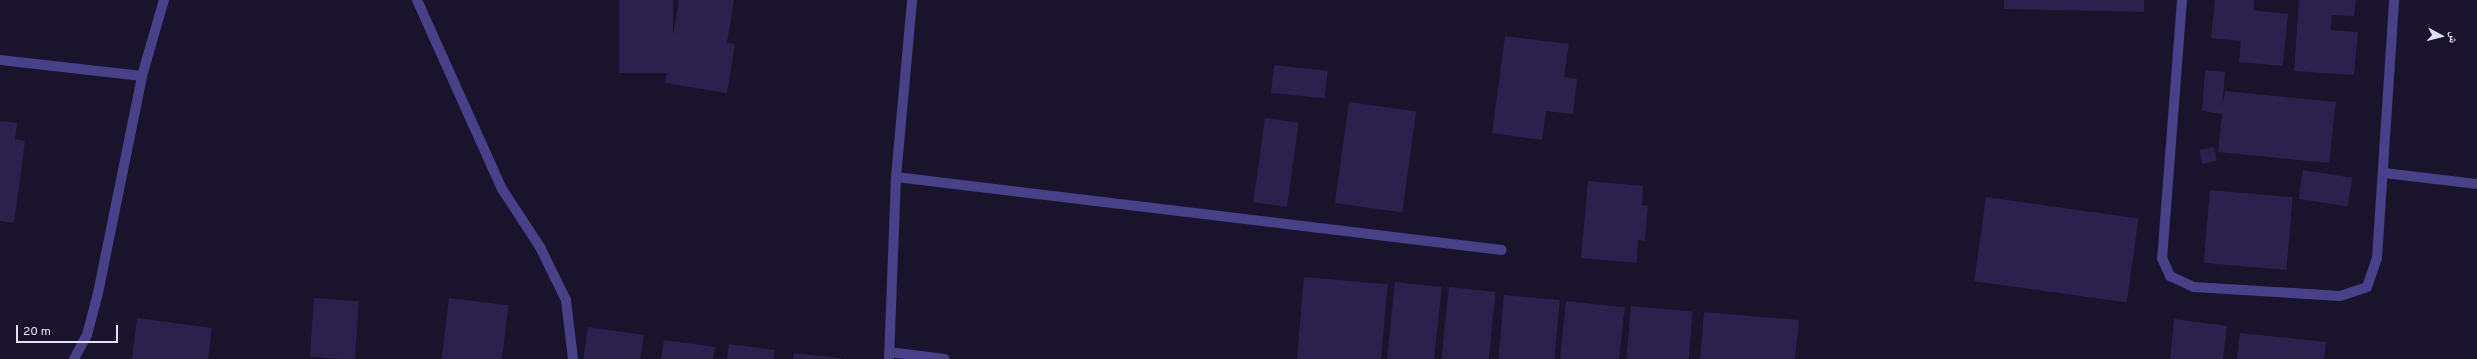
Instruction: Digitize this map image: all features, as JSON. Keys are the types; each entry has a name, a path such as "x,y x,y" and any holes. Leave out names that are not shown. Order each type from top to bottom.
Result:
{"street":[{"path":"78,356 98,293 142,76 164,0"},
{"path":"417,0 502,189 540,247 566,300 573,359"},
{"path":"912,0 896,177 889,355 945,359"},
{"path":"2182,0 2162,258 2170,276 2194,287 2354,294 2367,287 2377,258 2384,173 2394,0"},
{"path":"0,60 142,76"},
{"path":"2384,173 2477,184"},
{"path":"896,177 1502,250"}],"building":[{"path":"619,0 673,0 673,73 619,73"},
{"path":"679,0 734,0 727,43 735,44 727,93 665,83"},
{"path":"2004,0 2144,0 2144,12 2004,9"},
{"path":"2215,0 2255,0 2253,10 2288,14 2283,66 2239,62 2241,41 2211,38"},
{"path":"2299,0 2356,0 2354,16 2332,15 2331,30 2358,32 2354,75 2294,71"},
{"path":"1505,36 1569,44 1564,77 1577,79 1573,114 1546,111 1542,140 1492,133"},
{"path":"1274,65 1328,71 1325,98 1271,93"},
{"path":"2205,70 2225,72 2222,110 2225,91 2336,102 2329,163 2218,152 2222,114 2202,111"},
{"path":"1349,102 1416,111 1402,212 1335,203"},
{"path":"1265,118 1299,123 1287,207 1253,202"},
{"path":"0,121 17,123 15,139 25,141 14,223 0,221"},
{"path":"2214,147 2217,161 2202,164 2199,150"},
{"path":"2303,170 2352,178 2348,206 2298,199"},
{"path":"1588,181 1643,186 1642,205 1648,206 1645,241 1638,240 1637,263 1581,258"},
{"path":"2210,190 2293,197 2286,270 2204,263"},
{"path":"1986,197 2139,218 2127,303 1974,281"},
{"path":"1304,277 1388,284 1381,359 1297,359"},
{"path":"1395,282 1442,287 1434,359 1387,359"},
{"path":"1449,287 1496,292 1489,359 1441,359"},
{"path":"1504,295 1560,300 1555,359 1498,359"},
{"path":"314,298 359,301 355,359 310,357"},
{"path":"449,298 509,305 502,359 442,359"},
{"path":"1566,301 1625,307 1619,359 1560,359"},
{"path":"1631,306 1693,311 1689,359 1626,359"},
{"path":"1704,312 1799,320 1795,359 1700,359"},
{"path":"137,318 212,328 208,359 132,359"},
{"path":"2174,319 2227,326 2223,359 2170,359"},
{"path":"588,327 644,335 640,359 583,359"},
{"path":"2240,333 2326,342 2324,359 2237,359"},
{"path":"664,340 715,347 713,359 661,359"},
{"path":"729,344 775,350 774,359 727,359"},
{"path":"794,353 841,358 841,359 793,359"}]}
